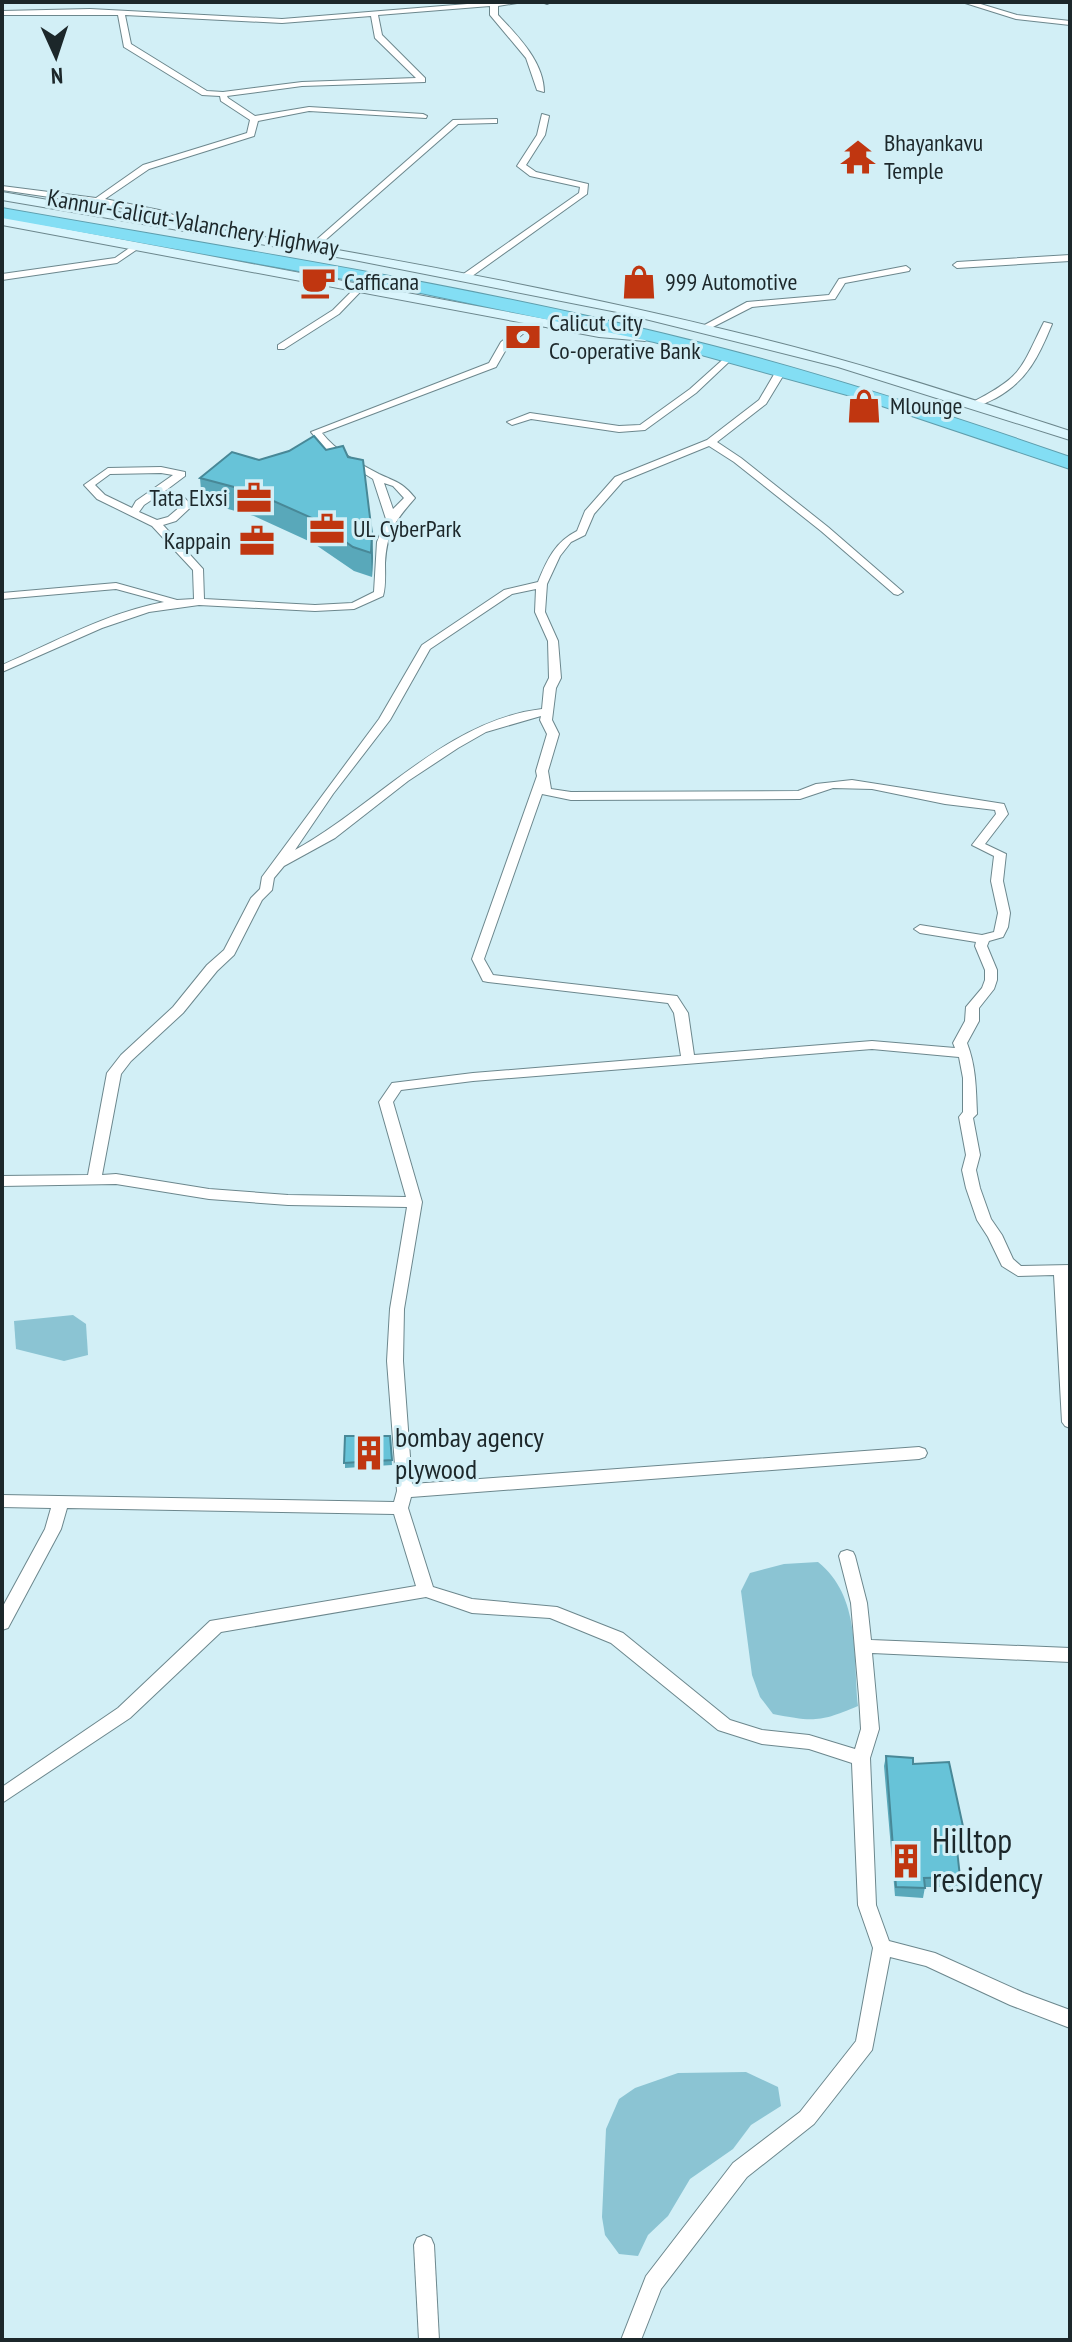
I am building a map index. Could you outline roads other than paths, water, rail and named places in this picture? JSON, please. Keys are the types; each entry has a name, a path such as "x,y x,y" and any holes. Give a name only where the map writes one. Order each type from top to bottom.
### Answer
{"highway":[{"path":"2,203 153,240"},
{"name":"Kannur-Calicut-Valanchery Highway","path":"2,213 511,306 657,338 883,400 1070,463"},
{"name":"Kannur-Calicut-Valanchery Highway","path":"153,240 513,295 669,329 885,387 1021,430 1070,449"}],"street":[{"path":"116,12 142,2"},
{"path":"2,13 116,12 282,21 519,2"},
{"path":"966,2 1016,17 1070,23"},
{"path":"494,5 494,15 518,40 538,73 541,90"},
{"path":"116,12 127,45 205,93 223,94 302,84 422,80 378,36 374,14"},
{"path":"223,94 224,99 254,119 309,109 423,116"},
{"path":"465,277 583,194 585,186 533,174 521,166 541,135 545,116"},
{"path":"97,201 146,167 251,134 254,119"},
{"path":"311,248 456,122 494,121"},
{"path":"2,188 44,197 97,201 150,210 208,230"},
{"path":"2,196 311,248 704,328 976,404 1070,436"},
{"path":"2,221 153,240 361,287 599,333 657,338"},
{"path":"2,277 117,260 153,240"},
{"path":"957,265 1070,258"},
{"path":"704,328 750,304 832,297 842,281 906,269"},
{"path":"281,347 336,312 361,287"},
{"path":"2,669 129,612 176,602 315,608 354,606 379,594 378,550 391,518 410,498 397,484 377,477 329,448 316,432 493,365 504,344 535,320"},
{"path":"976,404 1014,386 1029,368 1047,324"},
{"path":"512,422 530,416 619,429 642,428 693,391 729,357"},
{"path":"688,1059 681,1013 672,999 488,978 478,959 541,779 553,734 546,720 550,688 555,678 553,641 540,612 542,584 555,555 567,540 581,533 589,513 619,479 710,442 763,402 781,371"},
{"path":"710,442 744,461 771,487 861,557 898,592"},
{"path":"134,512 140,503 181,474 161,470 108,471 89,485 101,497 156,524 198,569 199,602"},
{"path":"377,477 391,518"},
{"path":"156,524 172,519 187,506 177,496 157,492"},
{"path":"94,1180 114,1073 178,1010 229,952 257,898 266,890 268,877 384,720 426,647 508,592 542,584"},
{"path":"2,596 116,586 176,602"},
{"path":"280,863 331,835 404,779 482,730 530,714 548,712"},
{"path":"541,779 546,792 571,796 800,795 824,787 875,785 947,801 1000,807 1002,814 978,845 1000,854 996,877 1004,898 1004,924 999,934 983,939 920,929"},
{"path":"983,939 981,946 991,980 988,989 973,1007 972,1021 960,1043 973,1077 969,1090 970,1114 966,1117 973,1155 969,1170 984,1220 995,1235 1007,1262 1018,1271 1065,1270 1070,1422"},
{"path":"426,1591 400,1508 405,1491 395,1361 397,1309 415,1202 386,1102 397,1086 872,1045 965,1053"},
{"path":"2,1181 116,1179 209,1194 288,1200 415,1202"},
{"path":"405,1491 919,1453"},
{"path":"2,1501 400,1508"},
{"path":"2,1623 53,1529 61,1502"},
{"path":"631,2340 653,2283 740,2170 807,2118 865,2044 882,1948 867,1905 861,1758 870,1729 859,1603 847,1556"},
{"path":"2,1796 124,1713 216,1626 426,1591 472,1606 551,1612 617,1638 724,1725 762,1737 809,1742 861,1758"},
{"path":"862,1646 1070,1655"},
{"path":"882,1948 911,1951 953,1966 1000,1991 1070,2019"},
{"path":"424,2245 429,2340"}],"place":[{"name":"Bhayankavu Temple","path":"858,157"},
{"name":"Cafficana","path":"318,282"},
{"name":"999 Automotive","path":"639,282"},
{"name":"Calicut City Co-operative Bank","path":"523,337"},
{"name":"Mlounge","path":"864,406"},
{"name":"Tata Elxsi","path":"254,498"},
{"name":"UL CyberPark","path":"327,529"},
{"name":"Kappain","path":"257,541"},
{"name":"bombay agency plywood","path":"369,1453"},
{"name":"Hilltop residency","path":"906,1861"}]}
